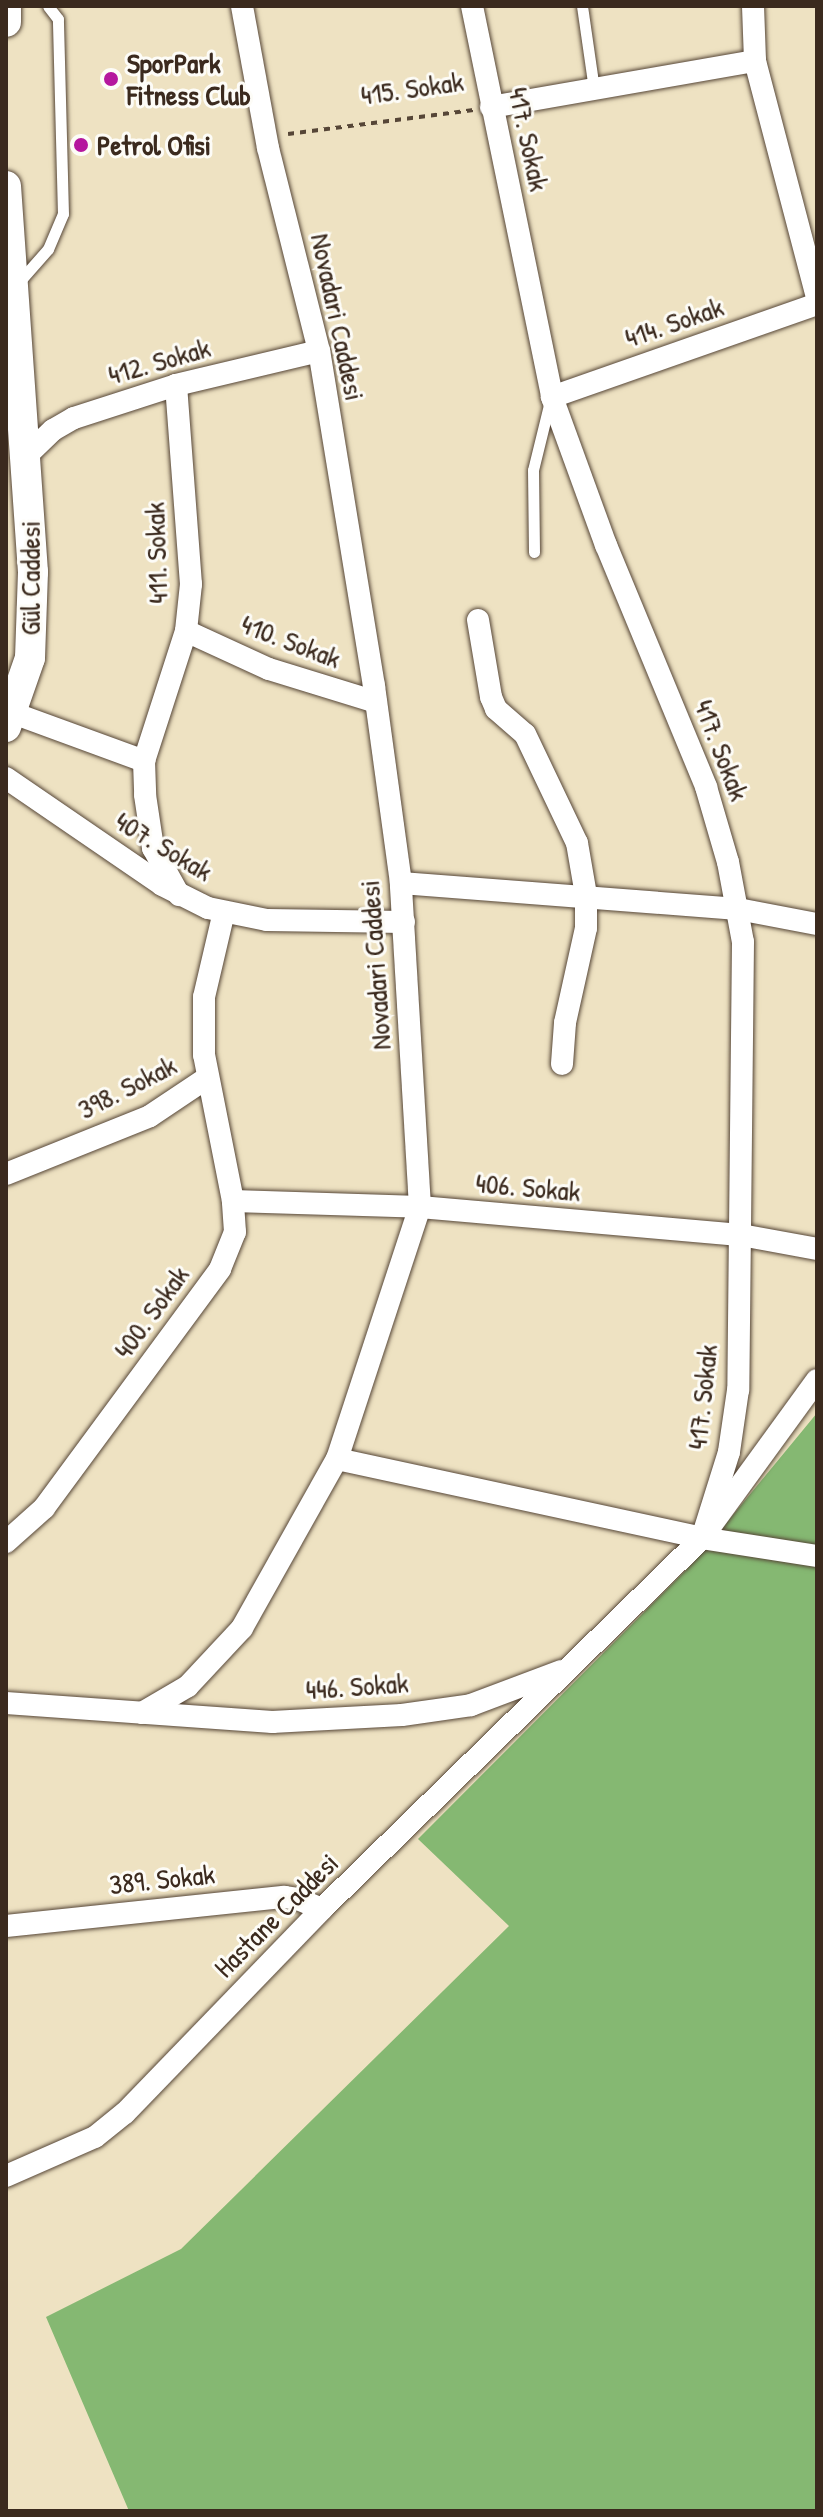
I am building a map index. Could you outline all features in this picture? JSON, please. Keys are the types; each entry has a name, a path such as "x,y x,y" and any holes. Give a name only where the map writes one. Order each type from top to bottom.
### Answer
{"main road":[{"path":"6,6 6,22"},
{"name":"Gül Caddesi","path":"6,186 27,455 18,503 33,572 30,658 10,720"}],"street":[{"name":"Novadari Caddesi","path":"142,1713 188,1686 242,1628 337,1459 420,1207 401,883 376,702 319,351 266,137 242,6"},
{"name":"417. Sokak","path":"472,6 552,397 606,545 706,787 728,862 743,942 738,1390 729,1452 702,1538"},
{"path":"753,6 755,61 817,301"},
{"name":"415. Sokak","path":"491,107 755,61"},
{"name":"414. Sokak","path":"552,397 817,301"},
{"name":"412. Sokak","path":"27,455 53,430 74,418 176,385 319,351"},
{"name":"411. Sokak","path":"176,385 191,584 186,631 144,761 146,807 153,848 179,895"},
{"path":"478,620 491,697 496,709 525,734 543,766 577,843 586,895 586,928 565,1023 562,1064"},
{"name":"410. Sokak","path":"186,631 269,669 376,702"},
{"path":"10,720 144,761"},
{"name":"407. Sokak","path":"6,778 179,895 224,912 267,920 404,922"},
{"path":"401,883 738,909 817,924"},
{"name":"398. Sokak","path":"6,1174 150,1116 207,1078 204,997 224,912"},
{"name":"400. Sokak","path":"6,1542 44,1508 220,1269 235,1232 233,1201 207,1078"},
{"name":"406. Sokak","path":"233,1201 420,1207 741,1235 817,1249"},
{"name":"Hastane Caddesi","path":"6,2176 108,2128 322,1909 702,1538 817,1380"},
{"path":"337,1459 702,1538 817,1556"},
{"name":"446. Sokak","path":"142,1713 272,1722 402,1715 471,1705 569,1668"},
{"path":"6,1703 142,1713"},
{"name":"389. Sokak","path":"6,1926 284,1897 322,1909"}],"lane":[{"path":"12,289 48,249 63,214 58,19 48,6"},
{"path":"582,6 594,89"},
{"path":"534,552 533,470 552,397"}],"path":[{"name":"415. Sokak","path":"266,137 491,107"}],"green space":[{"path":"817,1413 817,2511 129,2511 46,2317 181,2249 509,1926 418,1839 695,1561"}],"place":[{"name":"SporPark Fitness Club","path":"111,79"},
{"name":"Petrol Ofisi","path":"81,145"}]}
